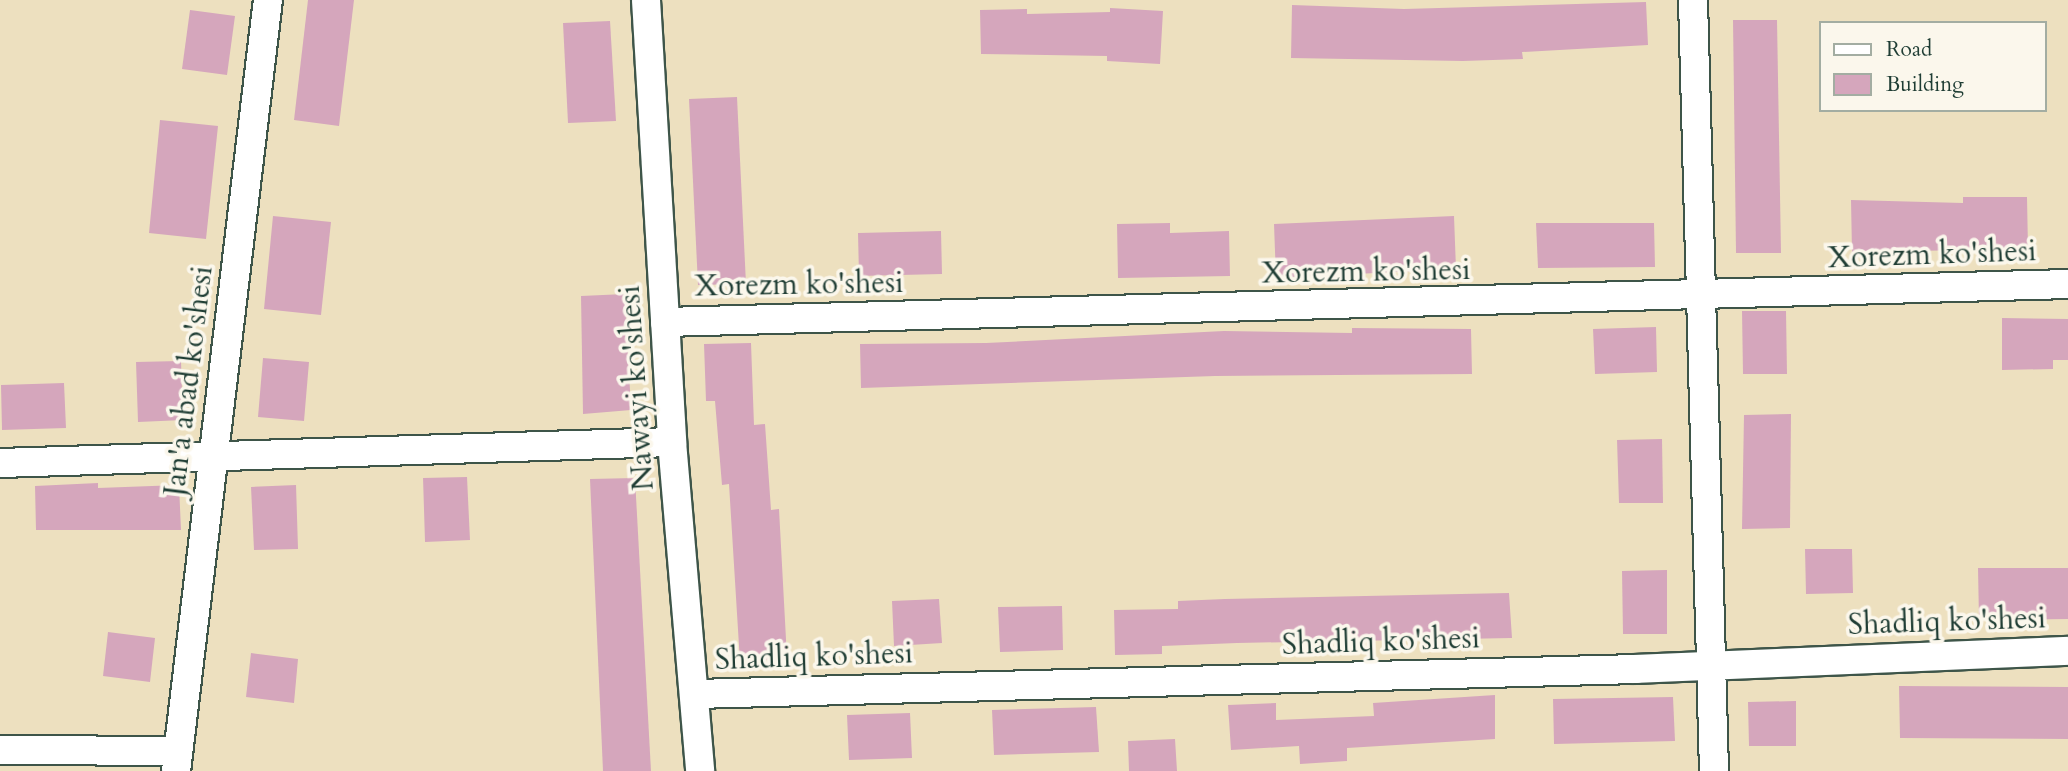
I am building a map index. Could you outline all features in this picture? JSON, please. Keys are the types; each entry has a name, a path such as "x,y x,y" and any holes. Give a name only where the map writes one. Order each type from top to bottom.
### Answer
{"street":[{"name":"Jan'a abad ko'shesi","path":"177,761 268,0"},
{"name":"Nawayi ko'shesi","path":"646,0 672,442 695,694 699,771"},
{"path":"1693,0 1714,771"},
{"name":"Xorezm ko'shesi","path":"665,322 1703,297 2068,284"},
{"path":"0,463 213,453 672,442"},
{"name":"Shadliq ko'shesi","path":"695,694 1710,665 2068,651"},
{"path":"0,750 177,761"}],"building":[{"path":"308,0 354,0 339,126 294,120"},
{"path":"1646,2 1648,45 1522,52 1523,59 1463,61 1291,58 1292,5 1404,9"},
{"path":"1110,8 1163,11 1160,64 1107,61 1107,56 981,54 980,10 1027,9 1027,14 1110,12"},
{"path":"190,10 235,16 227,75 182,69"},
{"path":"1733,20 1777,20 1781,253 1736,253"},
{"path":"610,21 616,121 568,123 563,23"},
{"path":"737,97 746,284 698,285 689,99"},
{"path":"160,120 218,126 206,239 149,233"},
{"path":"1963,197 2027,197 2028,249 1852,252 1851,200 1963,203"},
{"path":"273,216 331,222 321,315 264,309"},
{"path":"1454,216 1456,269 1276,278 1274,224"},
{"path":"1170,223 1170,233 1229,231 1230,276 1118,278 1117,224"},
{"path":"1536,223 1654,223 1655,267 1538,268"},
{"path":"941,231 942,274 859,276 858,233"},
{"path":"625,294 631,410 583,414 581,296"},
{"path":"1742,311 1786,311 1787,374 1743,374"},
{"path":"2002,318 2068,319 2068,360 2053,360 2053,369 2002,370"},
{"path":"1656,327 1657,372 1595,374 1593,329"},
{"path":"1352,328 1471,329 1472,374 1215,376 861,388 860,344 986,343 1224,331 1352,333"},
{"path":"751,343 754,425 765,424 771,510 779,509 787,658 740,662 729,484 722,485 715,401 706,401 704,344"},
{"path":"263,358 309,362 304,421 258,417"},
{"path":"181,361 183,420 138,422 136,362"},
{"path":"64,383 66,428 2,430 1,385"},
{"path":"1791,414 1790,528 1742,529 1744,415"},
{"path":"1662,439 1663,503 1619,503 1617,440"},
{"path":"467,477 470,540 425,542 423,478"},
{"path":"635,478 651,771 603,771 590,479"},
{"path":"98,483 98,488 179,485 181,530 36,530 35,486"},
{"path":"296,485 298,549 254,550 251,487"},
{"path":"1805,549 1852,549 1853,593 1806,594"},
{"path":"1978,568 2068,568 2068,619 1979,620"},
{"path":"1667,570 1667,634 1623,634 1622,571"},
{"path":"1509,593 1512,638 1162,646 1162,654 1115,655 1114,610 1178,609 1178,601"},
{"path":"939,599 942,643 894,646 892,601"},
{"path":"1062,606 1063,650 1000,652 998,607"},
{"path":"108,632 155,638 150,682 103,676"},
{"path":"251,653 298,659 294,703 246,697"},
{"path":"1899,686 2068,687 2068,739 1900,738"},
{"path":"1495,695 1495,739 1347,748 1347,761 1300,764 1299,746 1231,750 1228,705 1276,703 1276,720 1374,716 1373,703"},
{"path":"1673,697 1675,741 1554,744 1553,699"},
{"path":"1796,701 1796,746 1749,746 1748,702"},
{"path":"1096,707 1099,752 994,755 992,710"},
{"path":"910,713 912,758 849,760 847,715"},
{"path":"1175,739 1177,771 1129,771 1128,741"}]}
